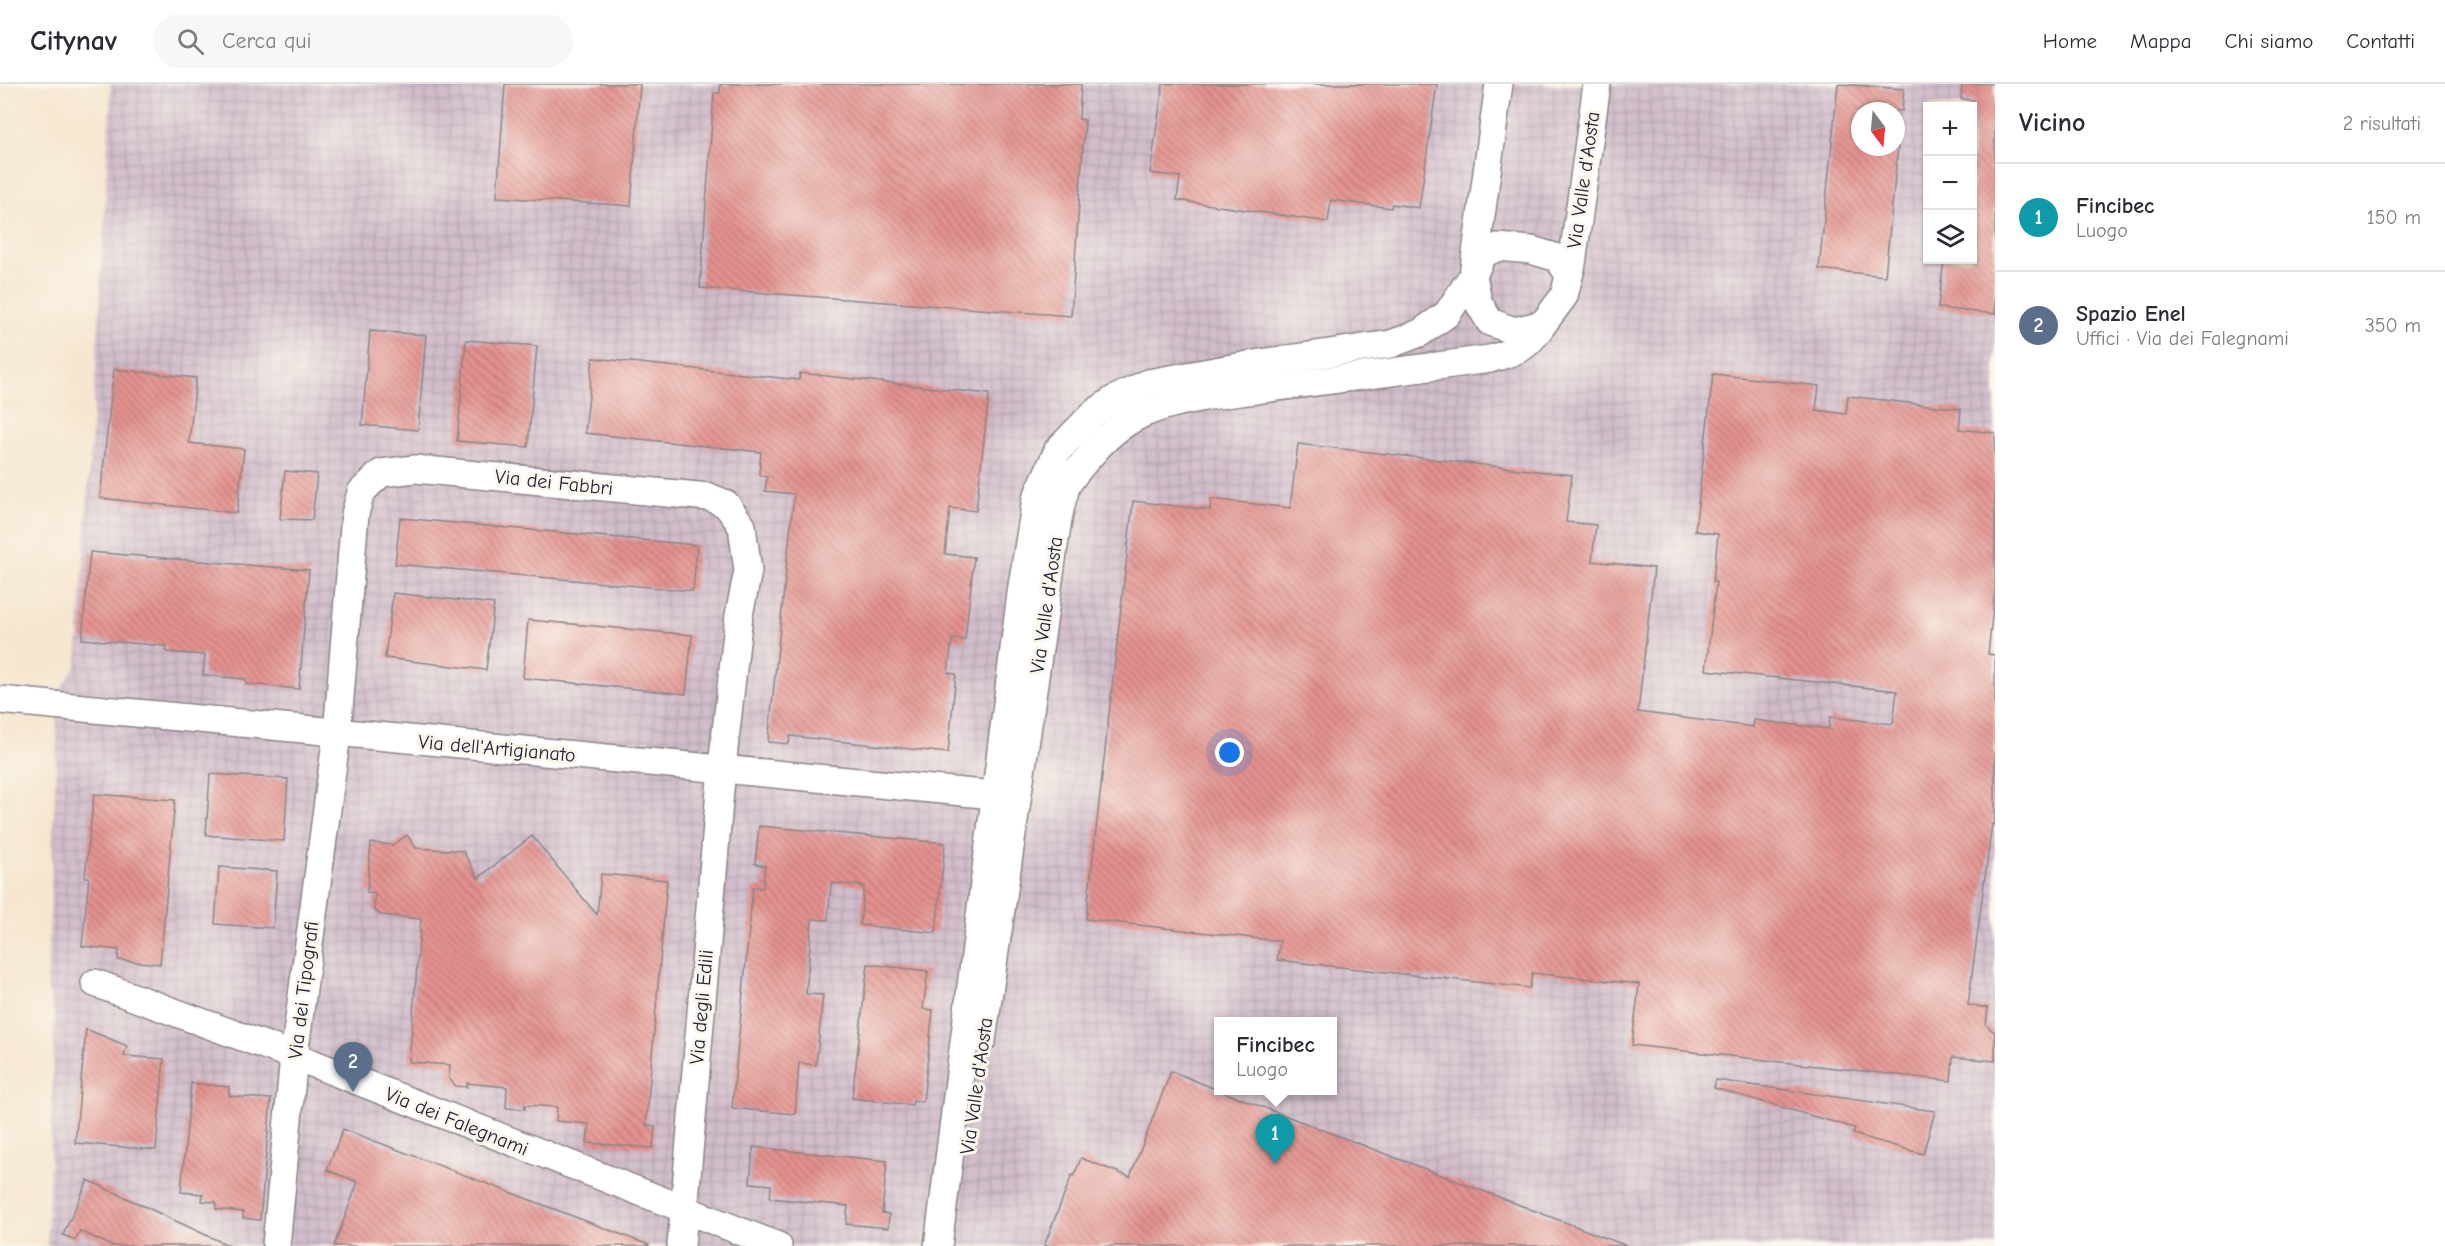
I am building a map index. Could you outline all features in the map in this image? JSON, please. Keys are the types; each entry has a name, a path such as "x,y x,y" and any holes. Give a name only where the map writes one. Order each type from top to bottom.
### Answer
{"street":[{"name":"Via Valle d'Aosta","path":"1499,84 1473,274 1478,302 1490,322 1514,331 1543,324"},
{"name":"Via Valle d'Aosta","path":"953,1246 1058,519 1067,485 1104,439 1121,424 1168,404 1210,396 1490,359 1512,353 1532,341 1564,296 1597,84"},
{"name":"Via Valle d'Aosta","path":"938,1246 994,795 1036,499 1058,450 1092,414 1113,400 1148,383 1260,363 1391,344 1420,333 1447,314 1483,254 1498,247 1531,250 1558,258 1569,275"},
{"name":"Via dei Fabbri","path":"337,734 355,514 361,492 381,473 415,469 709,497 726,504 742,526 748,571 740,615 722,767"},
{"name":"Via dell'Artigianato","path":"0,700 337,734 722,767 994,795"},
{"name":"Via dei Tipografi","path":"276,1246 294,1056 337,734"},
{"name":"Via degli Edili","path":"681,1246 722,767"},
{"name":"Via dei Falegnami","path":"95,983 294,1056 684,1210"},
{"path":"684,1210 778,1246"}],"shaded area":[{"path":"111,84 1995,84 1995,1246 47,1246 55,1017 47,985 57,743 56,696 77,664 101,288"}],"building":[{"path":"505,84 640,84 631,206 497,197"},
{"path":"720,84 1081,84 1079,119 1085,120 1071,316 700,288 714,93 720,93"},
{"path":"1163,84 1437,84 1419,208 1392,204 1391,208 1331,200 1328,222 1177,200 1180,177 1150,173"},
{"path":"1838,84 1904,89 1903,102 1851,102 1851,156 1897,156 1885,276 1819,269"},
{"path":"1962,84 1995,84 1995,314 1938,308 1944,264 1977,264 1977,102 1961,99"},
{"path":"370,331 426,335 418,430 362,425"},
{"path":"466,340 537,346 528,447 457,441"},
{"path":"593,358 799,380 800,373 989,394 976,511 950,508 945,554 974,557 965,640 952,639 948,673 956,674 948,753 790,736 789,744 768,742 794,494 765,491 767,477 759,475 761,452 585,433"},
{"path":"114,369 196,378 189,443 244,449 237,513 100,498"},
{"path":"1713,374 1819,386 1816,410 1846,414 1848,396 1961,409 1959,429 1995,433 1995,589 1988,654 1995,655 1995,825 1992,824 1968,1005 1988,1008 1986,1025 1995,1033 1995,1061 1953,1057 1951,1081 1632,1045 1639,984 1532,973 1530,988 1277,960 1280,941 1086,919 1133,501 1210,510 1211,499 1290,508 1298,444 1572,475 1566,522 1596,525 1592,561 1654,568 1638,712 1753,727 1754,720 1829,729 1830,717 1893,724 1897,691 1706,670 1716,582 1713,582 1718,534 1695,531"},
{"path":"285,471 317,474 312,520 280,519"},
{"path":"400,518 697,545 693,591 395,564"},
{"path":"90,552 309,570 299,689 246,684 246,679 203,675 205,655 166,652 167,646 82,639"},
{"path":"393,593 494,604 486,670 385,658"},
{"path":"528,620 692,635 686,694 523,678"},
{"path":"210,774 288,779 284,841 206,835"},
{"path":"94,794 175,800 160,964 118,960 119,950 82,946 89,877 85,877"},
{"path":"759,826 945,843 936,933 860,925 864,886 831,883 828,920 812,919 806,994 823,995 816,1065 799,1063 795,1114 732,1108 753,887 763,888 765,866 755,864"},
{"path":"407,835 416,848 463,851 478,878 532,836 597,915 601,874 667,880 646,1125 655,1126 653,1148 587,1143 589,1124 556,1121 557,1107 525,1105 525,1109 506,1108 507,1087 467,1083 467,1087 456,1086 449,1079 450,1065 409,1062 421,919 380,915 374,909 375,893 367,892 371,843 393,845"},
{"path":"219,867 277,871 273,928 215,924"},
{"path":"868,964 928,971 923,1009 933,1010 923,1102 913,1101 912,1105 852,1098"},
{"path":"86,1029 127,1046 124,1056 164,1059 156,1150 75,1143"},
{"path":"1171,1071 1214,1088 1214,1095 1231,1095 1627,1246 1044,1246 1081,1158 1130,1177"},
{"path":"1716,1080 1935,1111 1923,1154 1853,1134 1855,1128 1714,1088"},
{"path":"191,1083 229,1087 229,1096 271,1099 260,1220 243,1218 243,1212 216,1209 216,1202 202,1201 203,1194 181,1192"},
{"path":"343,1129 649,1245 334,1246 358,1182 327,1170"},
{"path":"753,1147 887,1161 882,1213 889,1214 888,1228 846,1224 848,1206 770,1198 771,1185 750,1183"},
{"path":"88,1180 230,1246 112,1246 80,1231 75,1240 63,1235"}],"place":[{"name":"Spazio Enel","path":"353,1092"},
{"name":"Fincibec","path":"1275,1164"}]}
